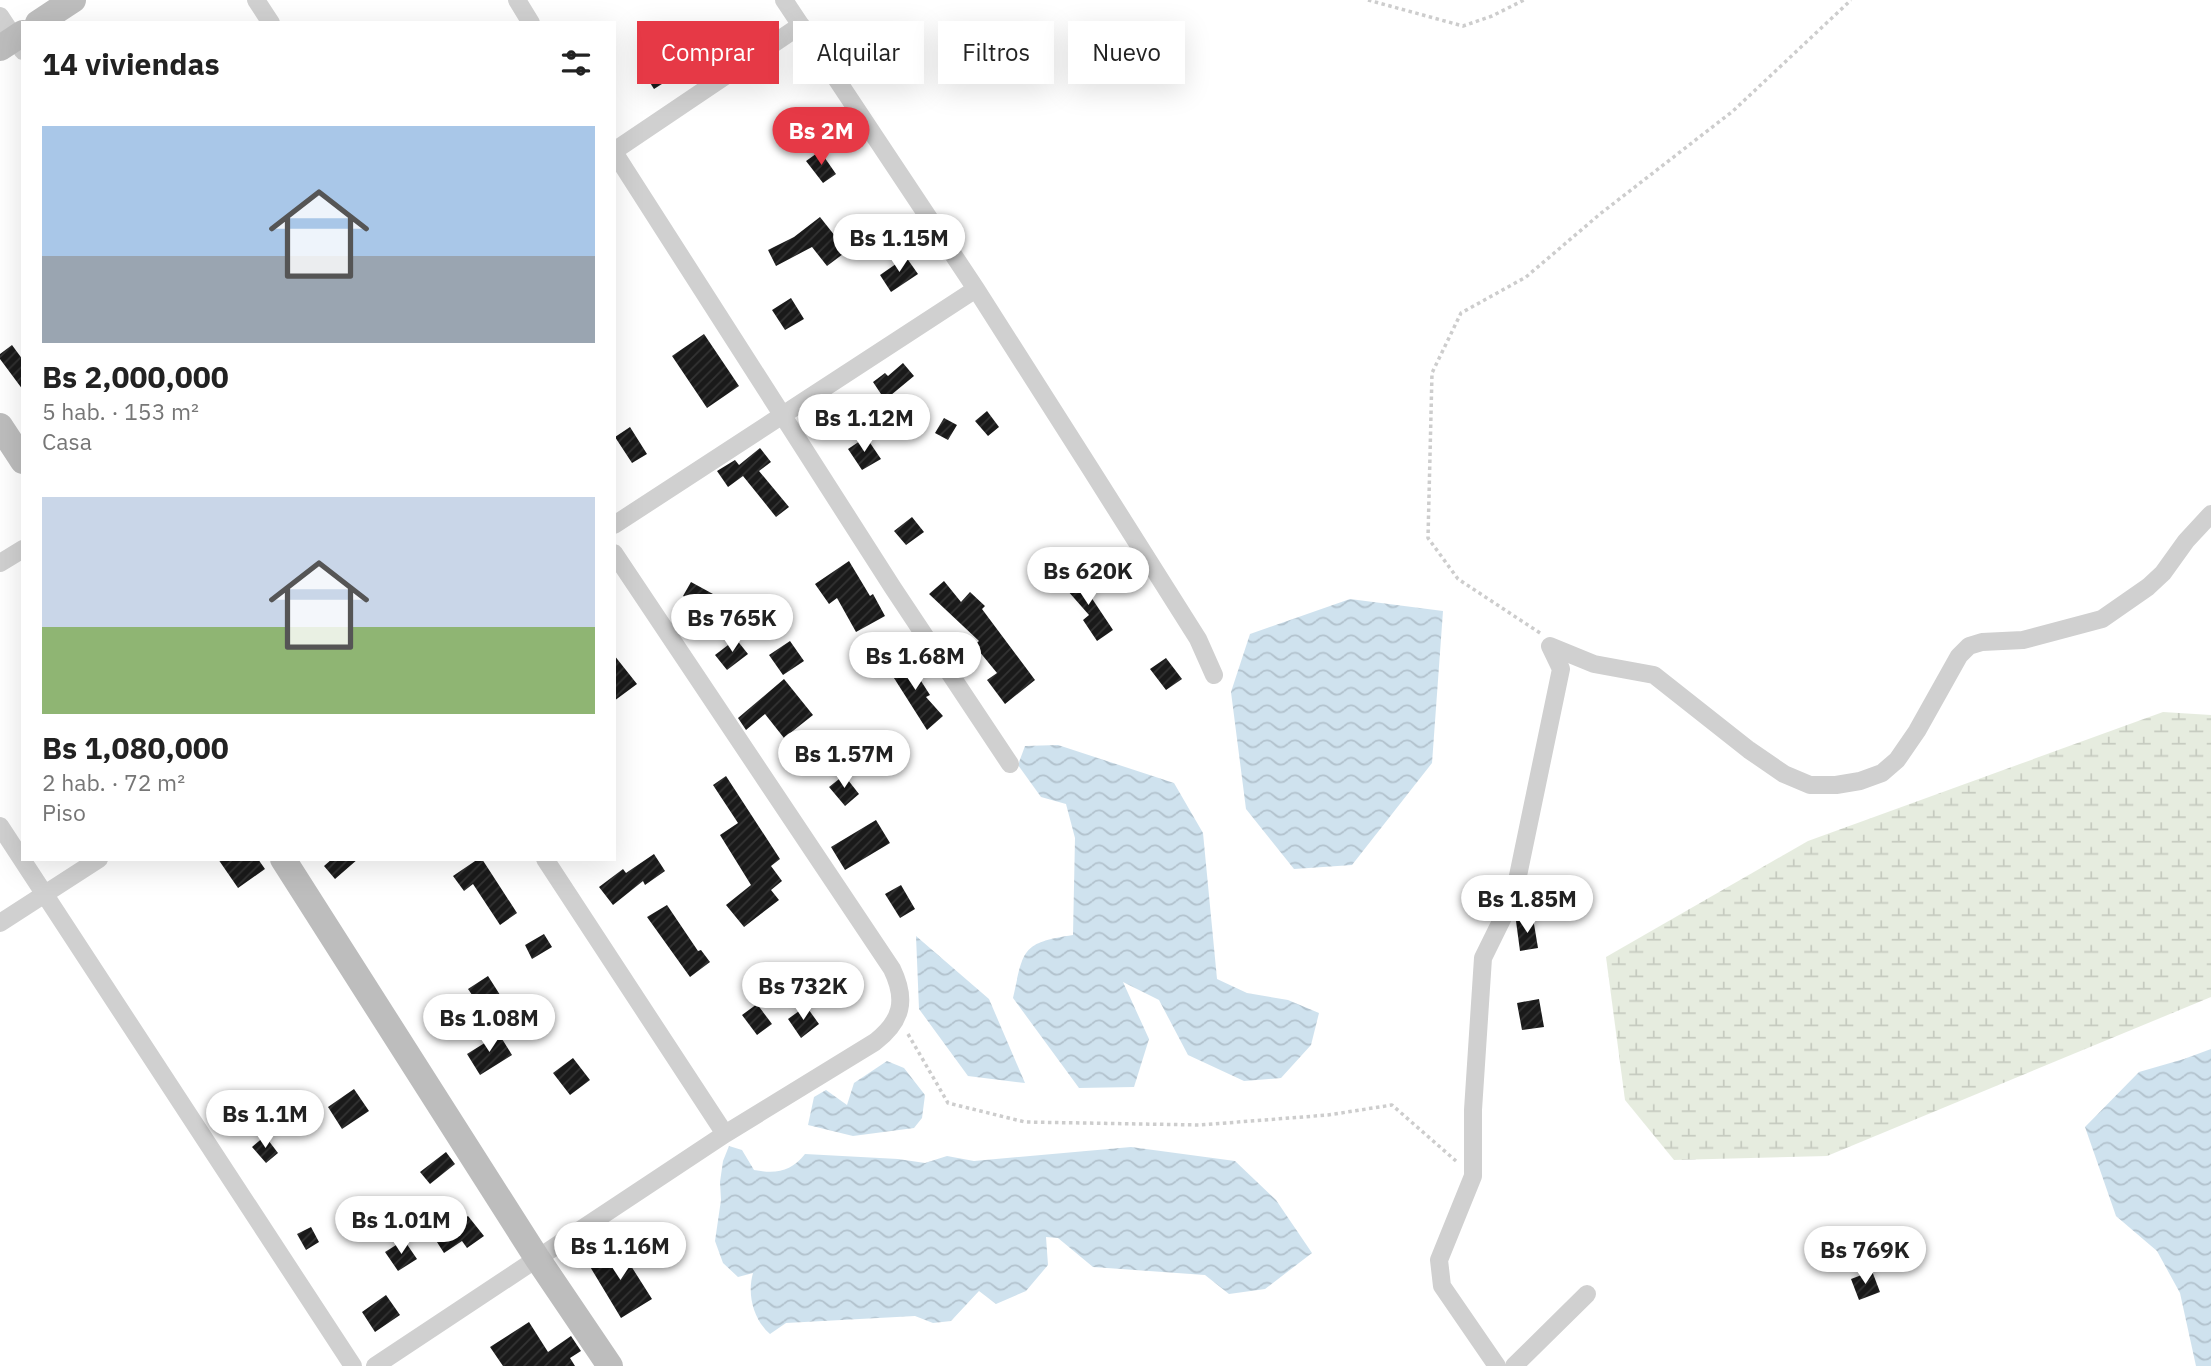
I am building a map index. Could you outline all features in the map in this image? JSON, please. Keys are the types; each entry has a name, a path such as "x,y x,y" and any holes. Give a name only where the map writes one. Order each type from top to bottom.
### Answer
{"street":[{"path":"41,21 73,0"},
{"path":"256,0 270,21"},
{"path":"517,0 530,21"},
{"path":"786,1 798,21"},
{"path":"0,16 15,42"},
{"path":"616,150 793,30"},
{"path":"840,84 976,289 1198,639 1214,675"},
{"path":"616,154 893,588 1010,764"},
{"path":"616,524 976,289"},
{"path":"0,426 21,458"},
{"path":"1497,1366 1443,1286 1439,1260 1473,1176 1473,1110 1483,958 1514,895 1561,669 1550,646 1594,664 1654,675 1749,750 1784,774 1810,785 1860,781 1882,773 1897,760 1917,731 1959,656 1969,646 1982,642 2023,640 2102,619 2163,573 2190,536 2211,514"},
{"path":"0,563 21,550"},
{"path":"375,1366 725,1134 875,1042 888,1031 897,1017 901,1000 899,984 892,969 616,556"},
{"path":"0,826 21,858"},
{"path":"23,861 354,1366"},
{"path":"0,923 96,861"},
{"path":"284,861 537,1258 610,1366"},
{"path":"546,861 725,1134"},
{"path":"1514,1366 1587,1294"}],"path":[{"path":"1368,0 1463,26 1492,16 1524,0"},
{"path":"1574,655 1458,579 1428,538 1432,373 1461,313 1526,277 1600,214 1733,111 1851,0"},
{"path":"897,1017 948,1102 1025,1122 1200,1125 1328,1115 1392,1105 1473,1176"}],"green space":[{"path":"2163,712 2211,715 2211,997 1827,1156 1674,1160 1625,1100 1606,957 1808,841"}],"water":[{"path":"1350,599 1443,611 1432,763 1352,865 1294,869 1246,809 1231,692 1250,634"},
{"path":"1058,745 1174,783 1203,833 1217,979 1247,993 1288,1000 1319,1013 1311,1045 1281,1078 1244,1081 1188,1055 1159,1000 1123,982 1149,1039 1134,1087 1079,1088 1013,998 1023,959 1028,951 1043,941 1073,935 1075,838 1066,804 1041,797 1018,765 1025,746"},
{"path":"916,936 989,999 1025,1083 968,1076 919,1009"},
{"path":"2211,1049 2211,1366 2196,1366 2180,1293 2157,1251 2116,1216 2085,1127 2139,1072"},
{"path":"887,1061 904,1068 925,1095 922,1118 914,1128 853,1136 808,1125 814,1097 826,1090 847,1105 854,1083"},
{"path":"729,1146 742,1150 754,1170 769,1172 789,1168 805,1154 925,1163 947,1156 974,1161 1131,1147 1235,1161 1276,1200 1312,1253 1265,1289 1229,1294 1205,1275 1093,1267 1058,1238 1046,1237 1048,1265 1026,1291 996,1304 979,1291 951,1321 933,1323 915,1316 786,1323 770,1334 759,1321 753,1306 753,1273 738,1277 723,1263 715,1241 723,1161"}],"building":[{"path":"820,151 836,174 823,183 806,161"},
{"path":"820,217 847,251 827,266 812,247 776,266 768,250 794,237"},
{"path":"906,257 918,274 891,292 880,275"},
{"path":"791,298 804,319 785,330 772,310"},
{"path":"704,334 739,386 707,408 672,356"},
{"path":"12,345 21,357 21,387 0,359 0,354"},
{"path":"903,363 914,376 885,400 873,382 885,373 888,376"},
{"path":"987,411 999,427 988,436 975,421"},
{"path":"944,418 957,425 948,440 935,433"},
{"path":"630,427 647,454 632,463 616,436"},
{"path":"866,437 881,459 862,470 848,449"},
{"path":"760,448 771,462 759,471 789,507 776,517 743,476 728,487 717,471 735,460 739,465"},
{"path":"912,517 924,532 906,545 894,531"},
{"path":"849,561 885,616 856,632 837,598 829,604 815,584"},
{"path":"1071,572 1113,630 1097,641 1083,620 1089,615 1060,582"},
{"path":"944,581 961,602 970,592 985,606 982,609 1035,680 1005,704 987,680 997,673 974,645 979,641 929,594"},
{"path":"691,582 713,594 705,608 683,596"},
{"path":"736,639 748,654 727,670 715,655"},
{"path":"790,641 804,661 783,675 769,655"},
{"path":"905,656 930,695 926,697 943,716 927,730 887,667"},
{"path":"616,658 637,684 616,700"},
{"path":"1166,658 1182,679 1166,690 1150,669"},
{"path":"784,679 813,715 784,738 765,714 746,730 738,718"},
{"path":"844,775 859,794 845,806 829,787"},
{"path":"726,776 780,859 771,866 782,881 771,890 779,900 744,927 726,905 751,885 720,835 738,823 713,785"},
{"path":"876,820 890,843 845,870 831,847"},
{"path":"654,854 665,871 645,885 643,881 613,905 599,887 623,869 626,873"},
{"path":"219,861 259,861 265,869 238,888"},
{"path":"330,861 356,861 335,879 324,866"},
{"path":"475,861 483,861 517,913 500,925 473,884 464,891 453,876"},
{"path":"901,885 915,909 900,918 885,894"},
{"path":"667,905 698,951 701,950 710,962 690,977 647,917"},
{"path":"1533,918 1538,948 1520,951 1516,921"},
{"path":"544,934 552,947 532,959 525,945"},
{"path":"488,976 502,998 483,1011 468,989"},
{"path":"1539,999 1544,1027 1522,1030 1517,1003"},
{"path":"757,1004 772,1024 757,1035 742,1015"},
{"path":"806,1006 819,1024 801,1038 788,1019"},
{"path":"499,1034 512,1055 480,1075 467,1054"},
{"path":"573,1058 590,1080 570,1095 553,1073"},
{"path":"354,1089 369,1111 342,1129 328,1107"},
{"path":"265,1136 278,1153 266,1163 252,1147"},
{"path":"446,1152 455,1164 430,1184 420,1172"},
{"path":"468,1216 484,1236 467,1248 462,1241 444,1253 435,1239"},
{"path":"311,1227 319,1242 306,1250 297,1234"},
{"path":"404,1240 417,1259 398,1271 385,1252"},
{"path":"619,1247 652,1299 621,1318 589,1265"},
{"path":"1872,1271 1880,1292 1859,1300 1851,1279"},
{"path":"386,1295 400,1315 375,1332 362,1312"},
{"path":"529,1322 548,1352 571,1336 581,1351 570,1358 575,1366 503,1366 490,1347"}]}
